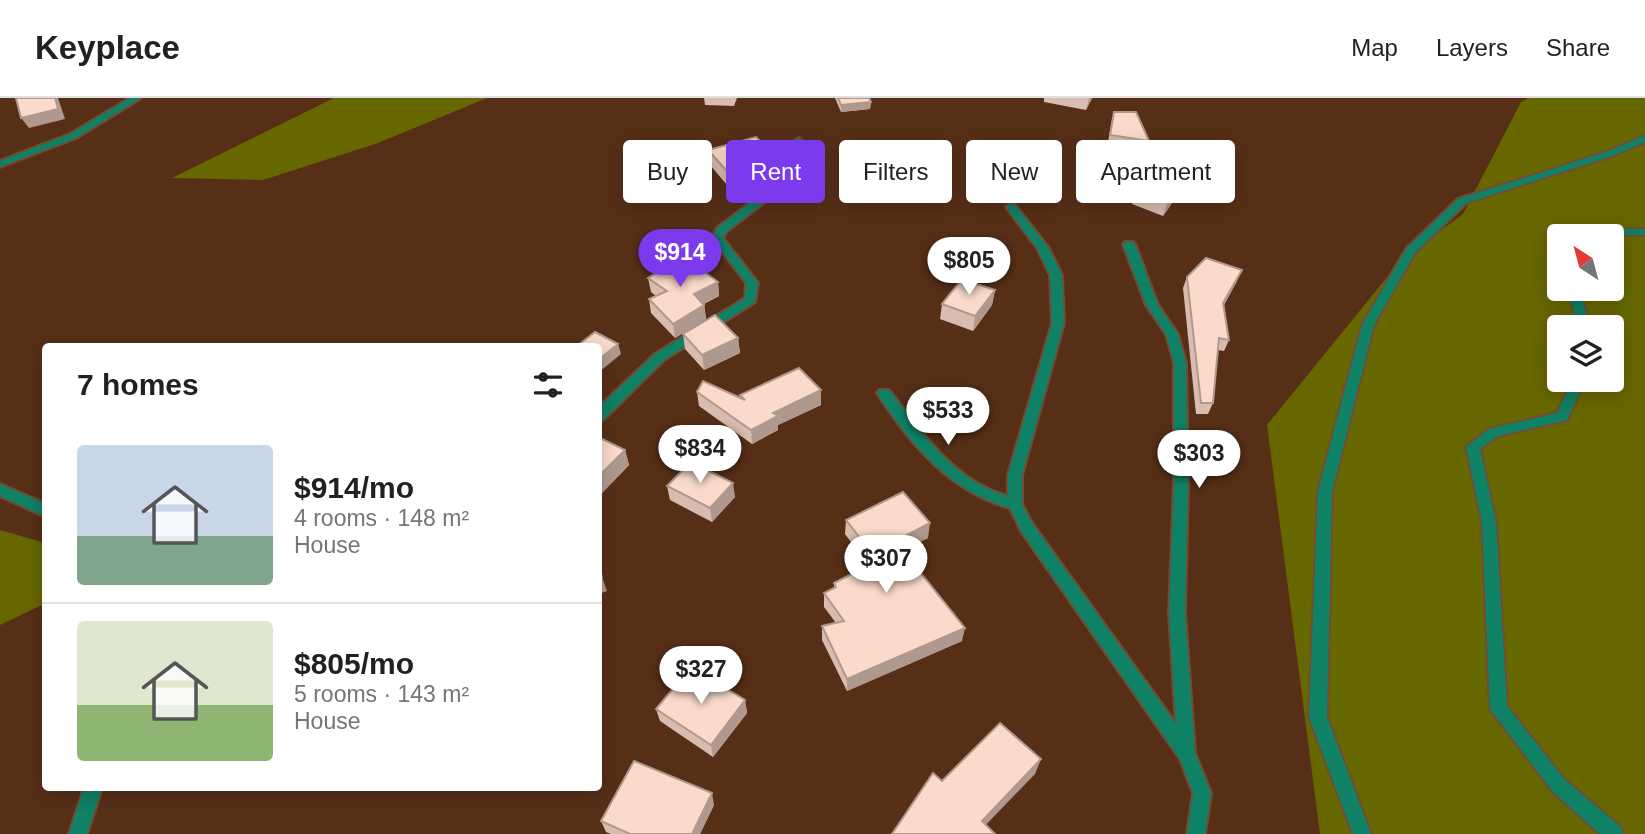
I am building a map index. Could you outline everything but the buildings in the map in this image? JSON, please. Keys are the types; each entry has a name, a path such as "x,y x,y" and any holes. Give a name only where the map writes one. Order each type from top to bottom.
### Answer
{"street":[{"path":"0,164 73,136 136,98"},
{"path":"1362,834 1318,717 1325,491 1368,325 1410,251 1462,201 1612,153 1645,138"},
{"path":"602,413 638,374 671,348 734,313 751,299 752,283 717,238 721,230 756,203"},
{"path":"1011,207 1042,247 1056,275 1058,323 1015,475 1015,504 1026,527 1187,754 1202,793 1196,834"},
{"path":"1624,232 1645,232"},
{"path":"1129,244 1152,305 1172,334 1180,363 1181,484 1177,613 1187,754"},
{"path":"1573,392 1562,417 1494,432 1473,447 1489,522 1499,709 1559,786 1614,834"},
{"path":"884,393 937,461 991,500 1015,504"},
{"path":"0,490 42,509"},
{"path":"78,834 92,791"}],"shaded area":[{"path":"334,98 487,98 378,143 263,180 172,178"},
{"path":"1528,98 1645,98 1645,834 1320,834 1267,425 1401,260 1463,214 1521,102"},
{"path":"0,530 42,542 42,605 0,625"}]}
